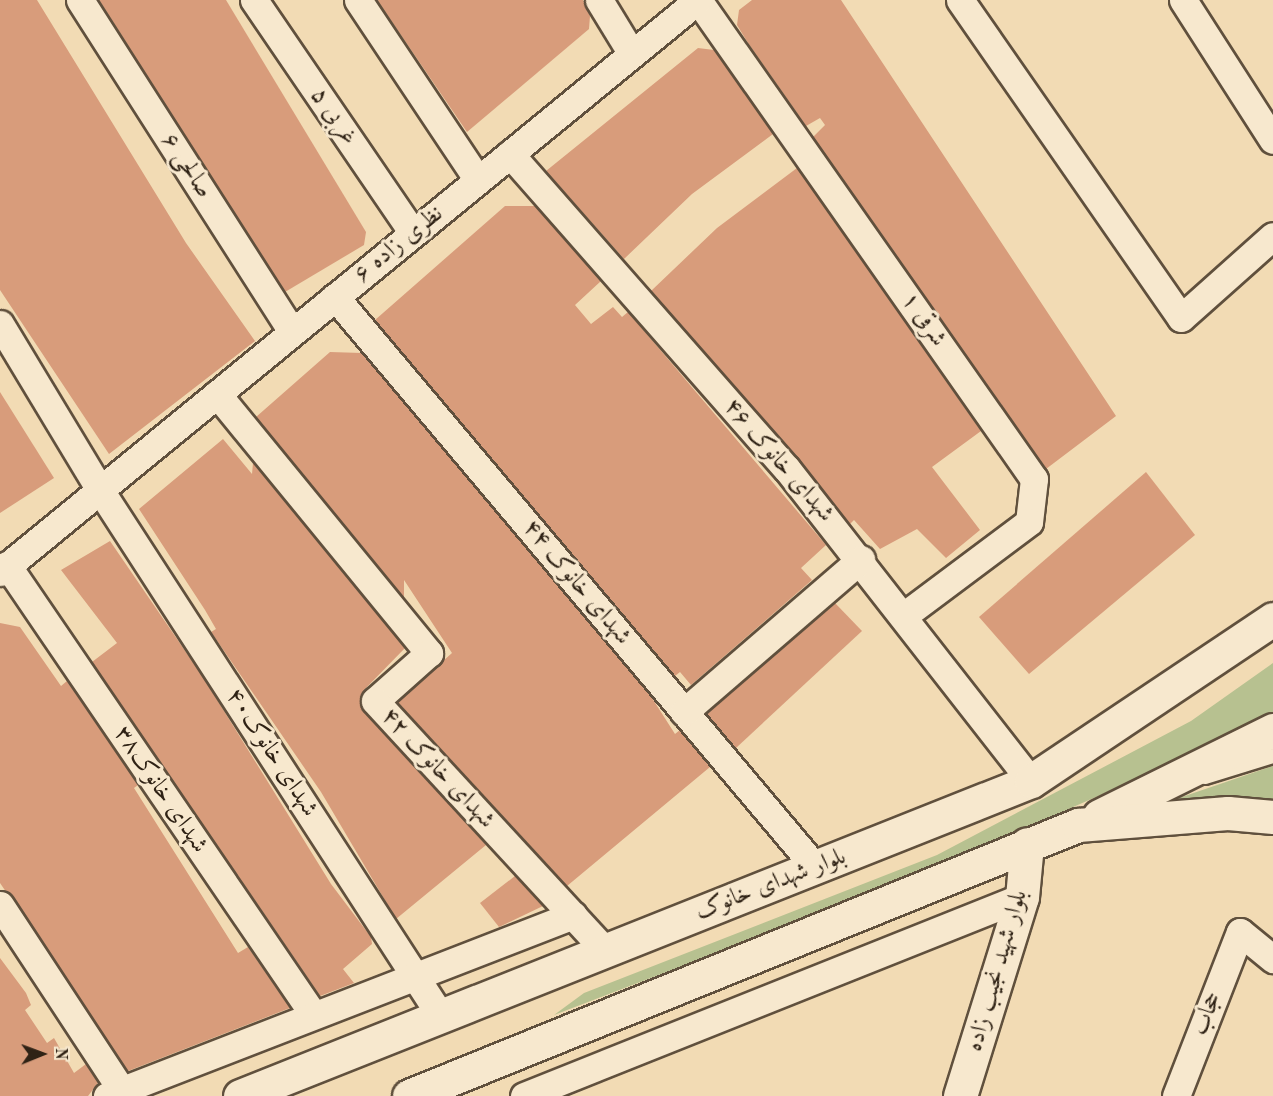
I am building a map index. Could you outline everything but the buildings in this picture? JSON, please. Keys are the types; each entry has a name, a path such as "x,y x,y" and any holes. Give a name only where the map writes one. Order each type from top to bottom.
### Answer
{"main road":[{"name":"بلوار شهدای خانوک","path":"240,1096 442,1018 605,950 1031,781 1273,619"},
{"path":"409,1096 1078,825 1170,783 1273,730"},
{"path":"1078,825 1228,813 1273,818"},
{"name":"بلوار شهید نجیب زاده","path":"960,1096 1022,897 1027,844"}],"street":[{"name":"۶ صالحی","path":"80,0 292,332"},
{"name":"۵ غربی","path":"254,0 413,233"},
{"path":"358,0 478,180"},
{"path":"599,0 632,54"},
{"name":"نظری زاده ۶","path":"4,568 698,0"},
{"name":"شرقی ۱","path":"698,0 1034,479 1029,522 906,614"},
{"path":"960,0 1180,318 1273,236"},
{"path":"1183,0 1273,141"},
{"name":"۴۶ شهدای خانوک","path":"510,154 906,614 1031,781"},
{"name":"۴۴ شهدای خانوک","path":"335,297 816,868"},
{"name":"شهدای خانوک۴۰","path":"0,324 100,490 442,1018"},
{"name":"شهدای خانوک ۴۲","path":"217,394 429,652 375,701 605,950"},
{"path":"684,712 861,560"},
{"name":"شهدای خانوک۳۸","path":"4,568 313,1014"},
{"path":"524,1096 1022,897"},
{"path":"0,905 114,1093 573,915"},
{"name":"حجاب","path":"1176,1096 1240,932 1273,959"}],"lane":[{"path":"1170,783 1218,775 1273,756"}],"green space":[{"path":"1273,663 1273,714 1191,755 910,879 554,1015 584,993 937,855 1191,721"},
{"path":"1273,766 1273,802 1135,813"}]}
